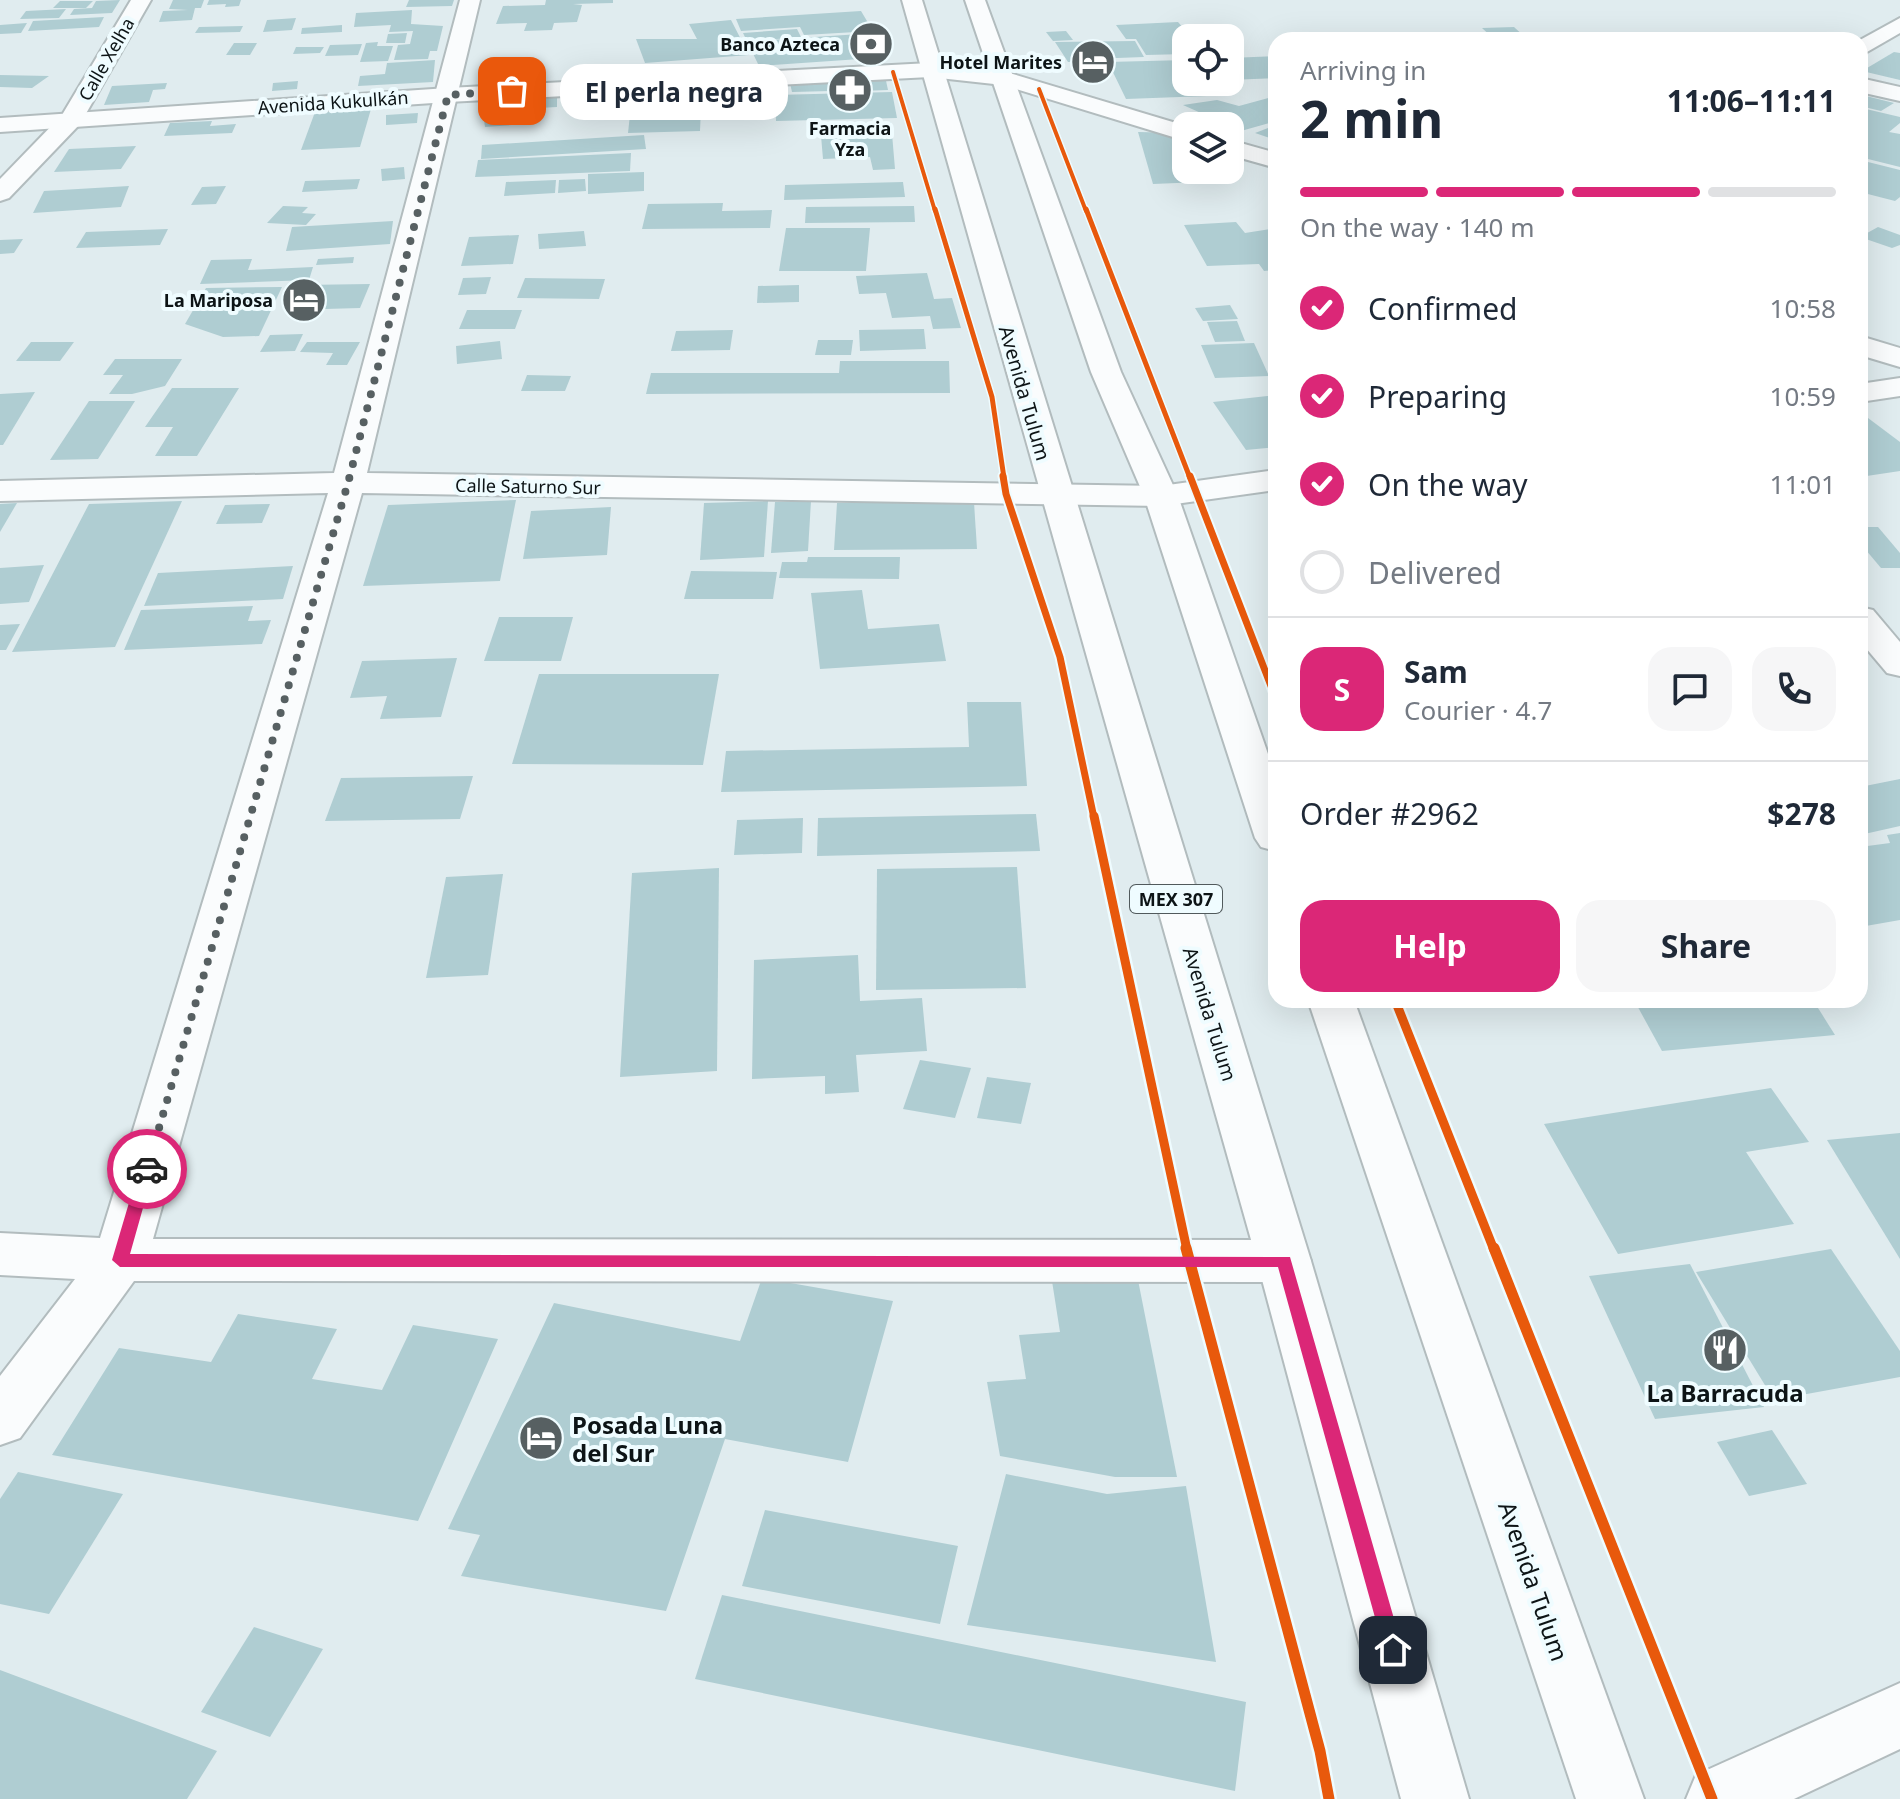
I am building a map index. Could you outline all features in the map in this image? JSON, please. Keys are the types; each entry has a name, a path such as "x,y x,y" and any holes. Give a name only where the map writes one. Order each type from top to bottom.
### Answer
{"street":[{"name":"Calle Xelha","path":"0,193 72,119 141,0"},
{"path":"0,1420 120,1260 348,483 470,0"},
{"name":"Avenida Tulum","path":"912,0 1055,495 1284,1261 1435,1799"},
{"path":"975,0 1006,79 1106,372 1161,496 1268,814"},
{"path":"1868,45 1900,24"},
{"name":"Avenida Kukulkán","path":"0,125 448,95 930,70 1006,79 1172,130"},
{"path":"1868,87 1900,94"},
{"path":"1244,151 1268,159"},
{"path":"1868,348 1900,358"},
{"path":"1868,392 1900,387"},
{"name":"Calle Saturno Sur","path":"0,491 348,483 1161,496 1268,481"},
{"path":"1868,627 1900,665"},
{"name":"Avenida Tulum","path":"1334,1008 1610,1799"},
{"path":"0,1254 120,1260 1284,1261"},
{"path":"1720,1799 1900,1715"}],"building":[{"path":"120,0 112,13 70,15 74,9 92,8 96,1"},
{"path":"173,0 204,0 201,8 195,8 192,20 159,22 163,11 188,10 169,9"},
{"path":"209,0 241,0 239,6 225,7 226,4 207,5"},
{"path":"409,0 454,0 452,6 406,7"},
{"path":"546,0 613,0 613,3 573,4 582,5 577,22 554,23 552,30 524,31 527,23 496,24 503,6 545,5"},
{"path":"60,1 93,1 86,8 53,8"},
{"path":"66,9 59,18 20,19 26,11"},
{"path":"412,10 411,24 443,26 437,51 430,51 428,59 394,60 398,45 410,44 413,31 389,32 391,25 354,27 356,13"},
{"path":"861,11 873,31 804,35 800,27 741,31 736,19"},
{"path":"104,17 99,27 28,31 33,21"},
{"path":"296,18 292,30 263,32 267,20"},
{"path":"731,20 749,55 645,63 636,39 697,39 689,24"},
{"path":"1178,22 1180,24 1172,24 1172,54 1146,55 1136,39 1126,39 1116,25"},
{"path":"27,23 21,33 0,34 0,25"},
{"path":"342,25 342,32 301,34 302,28"},
{"path":"243,26 240,32 195,33 199,27"},
{"path":"1514,27 1519,32 1486,32 1482,28"},
{"path":"797,29 801,37 754,41 875,33 889,57 759,66 743,33"},
{"path":"1066,31 1073,40 1053,41 1046,32"},
{"path":"407,33 405,43 386,43 388,34"},
{"path":"1135,41 1144,57 1090,59 1081,50 1087,61 1068,62 1055,42"},
{"path":"378,42 377,46 393,46 388,61 360,62 366,43"},
{"path":"234,43 257,43 250,55 226,55"},
{"path":"362,44 358,55 325,56 330,45"},
{"path":"296,47 324,47 320,53 293,54"},
{"path":"1894,52 1900,53 1900,80 1868,72 1868,67"},
{"path":"1268,56 1268,78 1244,79 1244,57"},
{"path":"435,60 433,82 358,86 360,76 385,74 387,63"},
{"path":"1172,60 1172,96 1207,96 1126,99 1108,62"},
{"path":"0,75 49,76 32,88 0,87"},
{"path":"885,76 888,90 834,92 831,78"},
{"path":"827,78 831,91 792,92 789,79"},
{"path":"298,81 297,89 272,91 273,83"},
{"path":"167,83 165,89 153,90 149,102 104,105 112,86"},
{"path":"702,85 700,131 628,133 633,87"},
{"path":"557,92 557,107 488,111 489,96"},
{"path":"568,92 592,92 591,108 565,109"},
{"path":"892,92 897,118 776,121 775,95"},
{"path":"622,93 623,106 598,107 597,95"},
{"path":"1868,96 1894,103 1881,111 1868,108"},
{"path":"1268,98 1268,123 1244,130 1244,112 1199,112 1183,105 1217,100 1239,106"},
{"path":"371,109 360,147 301,150 315,112"},
{"path":"1868,109 1900,117 1900,123 1889,132 1900,134 1900,167 1868,159"},
{"path":"510,111 512,125 485,127 483,113"},
{"path":"418,113 417,123 386,125 386,115"},
{"path":"212,121 210,126 236,124 232,133 164,136 170,123"},
{"path":"891,122 895,169 873,170 870,157 823,159 820,124"},
{"path":"1268,128 1268,137 1255,133"},
{"path":"1138,132 1172,133 1172,183 1153,184"},
{"path":"644,135 646,149 481,159 482,145"},
{"path":"136,146 121,169 54,172 69,149"},
{"path":"631,153 630,171 475,177 478,160"},
{"path":"1868,162 1900,170 1900,197 1895,201 1868,194"},
{"path":"404,167 405,179 382,181 381,169"},
{"path":"644,172 644,191 588,194 588,174"},
{"path":"360,179 357,189 302,192 305,181"},
{"path":"585,179 586,191 558,193 559,180"},
{"path":"556,180 555,193 504,196 506,182"},
{"path":"903,182 905,197 784,200 785,185"},
{"path":"129,186 121,207 33,213 44,191"},
{"path":"226,186 216,204 191,205 202,187"},
{"path":"723,203 722,211 772,210 770,228 642,229 648,204"},
{"path":"283,206 308,207 302,213 316,214 306,225 267,223"},
{"path":"914,206 915,222 805,223 806,207"},
{"path":"393,221 390,244 286,251 292,227"},
{"path":"1236,222 1245,233 1268,229 1268,271 1264,271 1259,264 1207,266 1184,225"},
{"path":"1878,227 1900,235 1900,245 1892,248 1868,240 1868,233"},
{"path":"786,228 870,228 866,271 779,271"},
{"path":"168,229 160,245 76,248 86,232"},
{"path":"584,231 586,246 539,249 538,234"},
{"path":"519,235 513,264 461,266 469,237"},
{"path":"23,239 14,253 0,254 0,240"},
{"path":"354,257 353,263 316,265 318,259"},
{"path":"252,259 248,270 313,267 309,280 200,284 211,260"},
{"path":"927,273 934,299 952,298 961,328 933,329 930,316 892,318 886,293 859,294 856,276"},
{"path":"491,277 486,294 458,295 463,278"},
{"path":"525,278 605,279 599,299 517,298"},
{"path":"370,284 360,308 290,310 302,285"},
{"path":"799,285 799,302 757,303 758,286"},
{"path":"282,287 259,336 223,337 185,324 206,288"},
{"path":"1230,305 1238,319 1203,321 1195,308"},
{"path":"467,310 522,310 515,329 459,329"},
{"path":"1237,321 1245,341 1215,342 1207,322"},
{"path":"924,329 926,349 860,351 859,330"},
{"path":"733,330 730,350 671,351 676,331"},
{"path":"303,334 295,351 260,352 270,335"},
{"path":"818,340 853,340 851,355 815,355"},
{"path":"500,341 502,359 457,364 456,346"},
{"path":"31,342 74,342 60,361 16,361"},
{"path":"307,342 360,342 347,365 326,365 333,353 300,352"},
{"path":"1254,343 1268,376 1215,378 1201,345"},
{"path":"115,359 182,359 165,386 132,394 109,394 123,375 103,375"},
{"path":"840,361 949,361 950,393 646,394 651,373 839,373"},
{"path":"527,375 571,376 565,391 521,391"},
{"path":"172,388 239,388 197,456 155,456 173,427 145,427"},
{"path":"35,392 3,445 0,445 0,394"},
{"path":"1268,396 1268,448 1246,450 1213,402"},
{"path":"89,401 135,401 98,459 50,460"},
{"path":"1868,418 1900,442 1900,471 1868,476"},
{"path":"516,500 500,581 363,586 388,505"},
{"path":"182,501 115,647 12,652 89,504"},
{"path":"768,501 764,557 700,560 704,503"},
{"path":"811,501 808,551 771,553 775,502"},
{"path":"974,502 977,549 834,550 837,503"},
{"path":"17,503 0,532 0,504"},
{"path":"270,504 262,523 216,524 225,505"},
{"path":"611,507 607,555 523,559 531,511"},
{"path":"1868,527 1878,527 1900,553 1900,568 1881,568 1868,553"},
{"path":"808,557 900,557 899,579 779,578 782,562 807,562"},
{"path":"44,565 29,602 0,604 0,568"},
{"path":"293,566 283,599 144,606 158,573"},
{"path":"691,571 777,572 773,599 684,599"},
{"path":"862,590 868,629 939,624 946,661 820,669 811,593"},
{"path":"253,606 248,621 271,620 262,644 124,650 141,610"},
{"path":"499,617 573,617 561,661 484,661"},
{"path":"20,624 6,650 0,650 0,625"},
{"path":"457,658 441,717 380,719 387,696 350,698 362,661"},
{"path":"539,674 719,674 703,765 512,764"},
{"path":"967,702 1021,702 1027,786 721,792 726,751 969,747"},
{"path":"473,776 460,819 325,821 341,778"},
{"path":"1900,779 1900,826 1868,833 1868,785"},
{"path":"1036,814 1040,851 817,856 818,818"},
{"path":"803,818 802,853 734,855 737,820"},
{"path":"1900,833 1900,920 1868,926 1868,846 1890,843 1887,835"},
{"path":"1017,867 1026,988 876,990 877,869"},
{"path":"719,868 717,1071 620,1077 632,873"},
{"path":"503,874 488,975 426,978 446,877"},
{"path":"858,955 860,1001 922,998 927,1051 856,1055 859,1092 825,1094 825,1076 752,1079 754,960"},
{"path":"1638,1008 1818,1008 1835,1035 1662,1051"},
{"path":"920,1060 971,1068 955,1118 903,1109"},
{"path":"987,1077 1031,1083 1021,1124 977,1118"},
{"path":"1771,1088 1809,1142 1746,1152 1794,1224 1618,1254 1544,1124"},
{"path":"1900,1133 1900,1259 1827,1140"},
{"path":"1831,1249 1900,1351 1900,1377 1774,1400 1696,1272"},
{"path":"1690,1264 1764,1407 1655,1419 1589,1276"},
{"path":"1137,1275 1177,1477 1115,1477 1000,1456 987,1382 1026,1379 1019,1335 1060,1332 1052,1281"},
{"path":"762,1278 893,1301 848,1462 725,1439 666,1611 461,1576 480,1535 448,1529 554,1303 740,1341"},
{"path":"238,1314 337,1329 312,1379 382,1390 413,1325 498,1339 418,1521 52,1455 119,1348 211,1362"},
{"path":"1772,1430 1807,1484 1749,1496 1717,1442"},
{"path":"18,1472 123,1494 49,1614 0,1604 0,1499"},
{"path":"1006,1474 1107,1494 1186,1486 1216,1662 967,1625"},
{"path":"765,1510 958,1546 940,1624 742,1586"},
{"path":"722,1595 1246,1702 1235,1791 695,1679"},
{"path":"254,1627 323,1649 270,1737 201,1712"},
{"path":"0,1670 217,1751 187,1799 0,1799"}],"cycle path":[{"path":"893,72 992,397 1006,494 1060,657 1189,1261 1320,1751 1329,1799"},
{"path":"1039,89 1268,678"},
{"path":"1398,1008 1712,1799"}],"way so far":[{"path":"147,1169 348,483 448,95 512,91"}],"place":[{"name":"Banco Azteca","path":"871,44"},
{"name":"Hotel Marites","path":"1093,62"},
{"name":"Farmacia Yza","path":"850,90"},
{"name":"El perla negra","path":"512,91"},
{"name":"La Mariposa","path":"304,300"},
{"name":"La Barracuda","path":"1725,1350"},
{"name":"Posada Luna del Sur","path":"541,1438"}],"route":[{"path":"147,1169 120,1260 1284,1261 1393,1650"}]}
